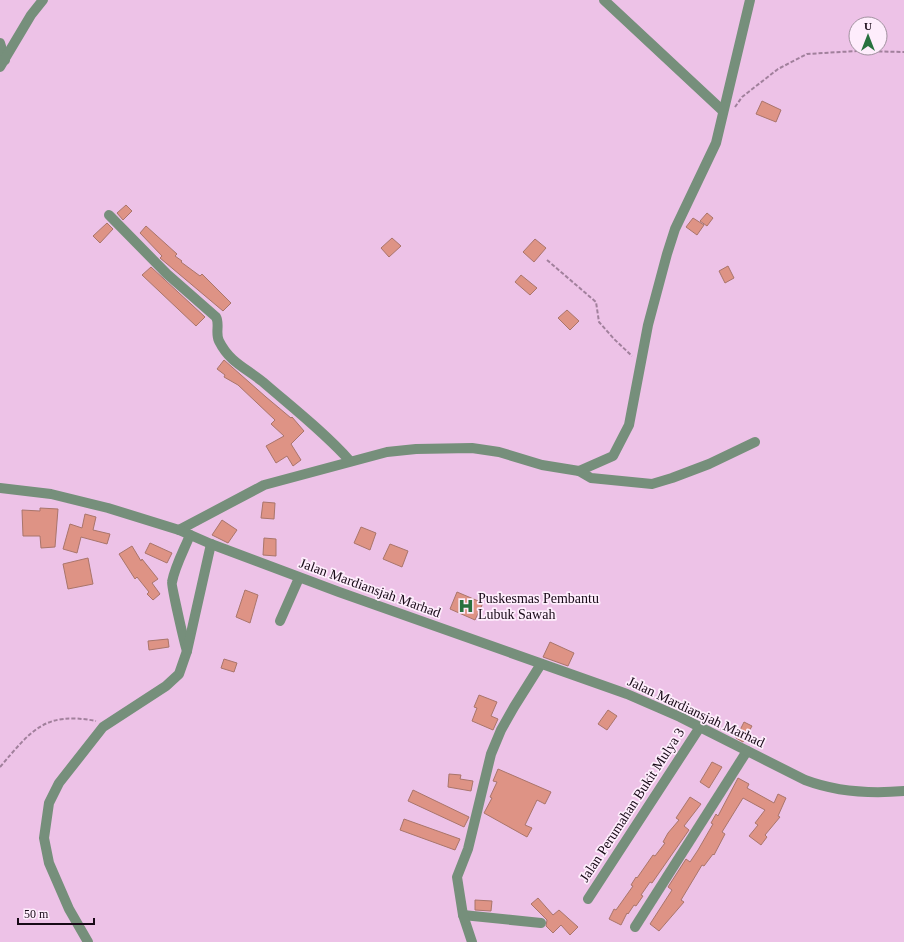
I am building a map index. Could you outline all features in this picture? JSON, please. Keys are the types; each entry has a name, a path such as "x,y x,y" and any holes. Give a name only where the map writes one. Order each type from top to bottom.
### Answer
{"street":[{"path":"2,63 31,15 43,0"},
{"path":"604,0 723,112"},
{"path":"579,471 613,456 630,425 648,325 675,229 716,143 750,0"},
{"path":"0,43 2,63"},
{"path":"109,216 167,274 216,317 218,324 218,338 233,361 262,381 334,442 350,461"},
{"path":"179,530 264,485 292,476 315,472 350,461 388,452 416,449 472,448 498,452 542,464 579,471 591,478 652,484 709,464 755,442"},
{"name":"Jalan Mardiansjah Marhad","path":"0,488 51,494 108,508 179,530 211,544 300,578 627,694 700,727 805,780 821,786 838,790 872,793 904,791"},
{"path":"187,651 183,642 180,615 172,584 190,535"},
{"path":"88,942 69,909 49,862 44,838 49,803 59,783 103,727 166,686 179,674 187,651 211,544"},
{"path":"280,621 300,578"},
{"path":"472,942 463,915 458,877 468,849 491,754 501,730 541,664"},
{"name":"Jalan Perumahan Bukit Mulya 3","path":"588,899 700,727"},
{"path":"635,927 747,751"},
{"path":"463,915 542,923"}],"path":[{"path":"735,108 742,97 778,68 807,54 857,51 904,52"},
{"path":"547,260 596,302 599,322 614,340 641,364"},
{"path":"0,766 29,733 50,721 78,718 96,721 103,727"}],"building":[{"path":"762,101 781,110 776,122 756,114"},
{"path":"126,205 132,211 123,220 117,213"},
{"path":"707,213 713,218 707,226 700,221"},
{"path":"693,218 704,225 697,235 686,227"},
{"path":"107,223 113,229 100,243 93,236"},
{"path":"146,226 177,254 175,256 182,261 181,262 200,276 202,274 231,303 223,311 160,258 162,256 140,233"},
{"path":"392,238 401,246 389,257 381,248"},
{"path":"535,239 546,248 534,262 523,252"},
{"path":"728,266 734,278 725,283 719,271"},
{"path":"151,267 205,317 196,326 142,275"},
{"path":"521,275 537,288 530,295 515,282"},
{"path":"567,310 579,321 570,330 558,318"},
{"path":"224,360 291,418 292,417 304,431 291,444 301,460 293,466 287,456 276,463 266,446 284,436 271,424 275,420 238,385 224,377 225,375 217,369"},
{"path":"263,502 275,503 274,519 261,518"},
{"path":"40,508 58,509 55,547 41,548 40,536 23,536 22,510 40,511"},
{"path":"85,514 96,517 93,530 110,534 107,544 81,537 77,553 63,549 70,524 82,528"},
{"path":"222,520 237,530 228,543 212,535"},
{"path":"361,527 376,533 370,550 354,543"},
{"path":"264,538 276,539 276,556 263,555"},
{"path":"150,543 172,553 167,563 145,553"},
{"path":"390,544 408,551 402,567 383,559"},
{"path":"132,546 141,561 142,559 158,579 152,583 160,594 153,600 147,594 149,592 137,577 135,579 119,554"},
{"path":"88,558 93,584 68,589 63,564"},
{"path":"245,590 258,595 250,623 236,617"},
{"name":"Puskesmas Pembantu Lubuk Sawah","path":"457,592 483,603 475,620 450,609"},
{"path":"168,639 169,647 149,650 148,641"},
{"path":"550,642 574,653 568,666 543,657"},
{"path":"224,659 237,663 234,672 221,668"},
{"path":"479,695 497,702 491,716 498,719 493,730 472,721 477,708 474,707"},
{"path":"608,710 617,716 607,730 598,724"},
{"path":"744,722 752,726 743,742 736,738"},
{"path":"712,762 722,767 709,788 700,782"},
{"path":"498,769 551,792 545,804 537,800 525,825 532,828 527,837 484,813 492,798 490,797 497,782 493,781"},
{"path":"449,774 461,775 460,779 473,781 471,791 448,787"},
{"path":"738,778 749,784 747,788 774,803 778,794 786,798 778,816 780,817 765,835 767,837 761,845 749,836 758,825 755,823 765,810 743,798 722,832 725,834 714,855 713,854 704,866 702,865 681,900 684,902 659,931 650,924 672,890 668,887 686,859 690,862 698,850 713,824 711,823 716,814 718,816"},
{"path":"413,790 469,817 464,827 408,801"},
{"path":"690,797 701,804 684,826 689,830 652,883 650,882 641,895 643,896 636,906 634,905 628,914 627,913 621,925 609,919 614,909 616,910 633,886 631,885 636,877 637,878 653,855 655,856 665,843 663,842 668,833 679,820 676,818"},
{"path":"404,819 460,839 455,850 400,830"},
{"path":"538,898 553,915 559,910 578,927 570,935 561,925 553,933 546,926 547,920 531,904"},
{"path":"475,900 492,901 491,911 475,910"}],"place":[{"name":"Puskesmas Pembantu Lubuk Sawah","path":"466,606"}]}
